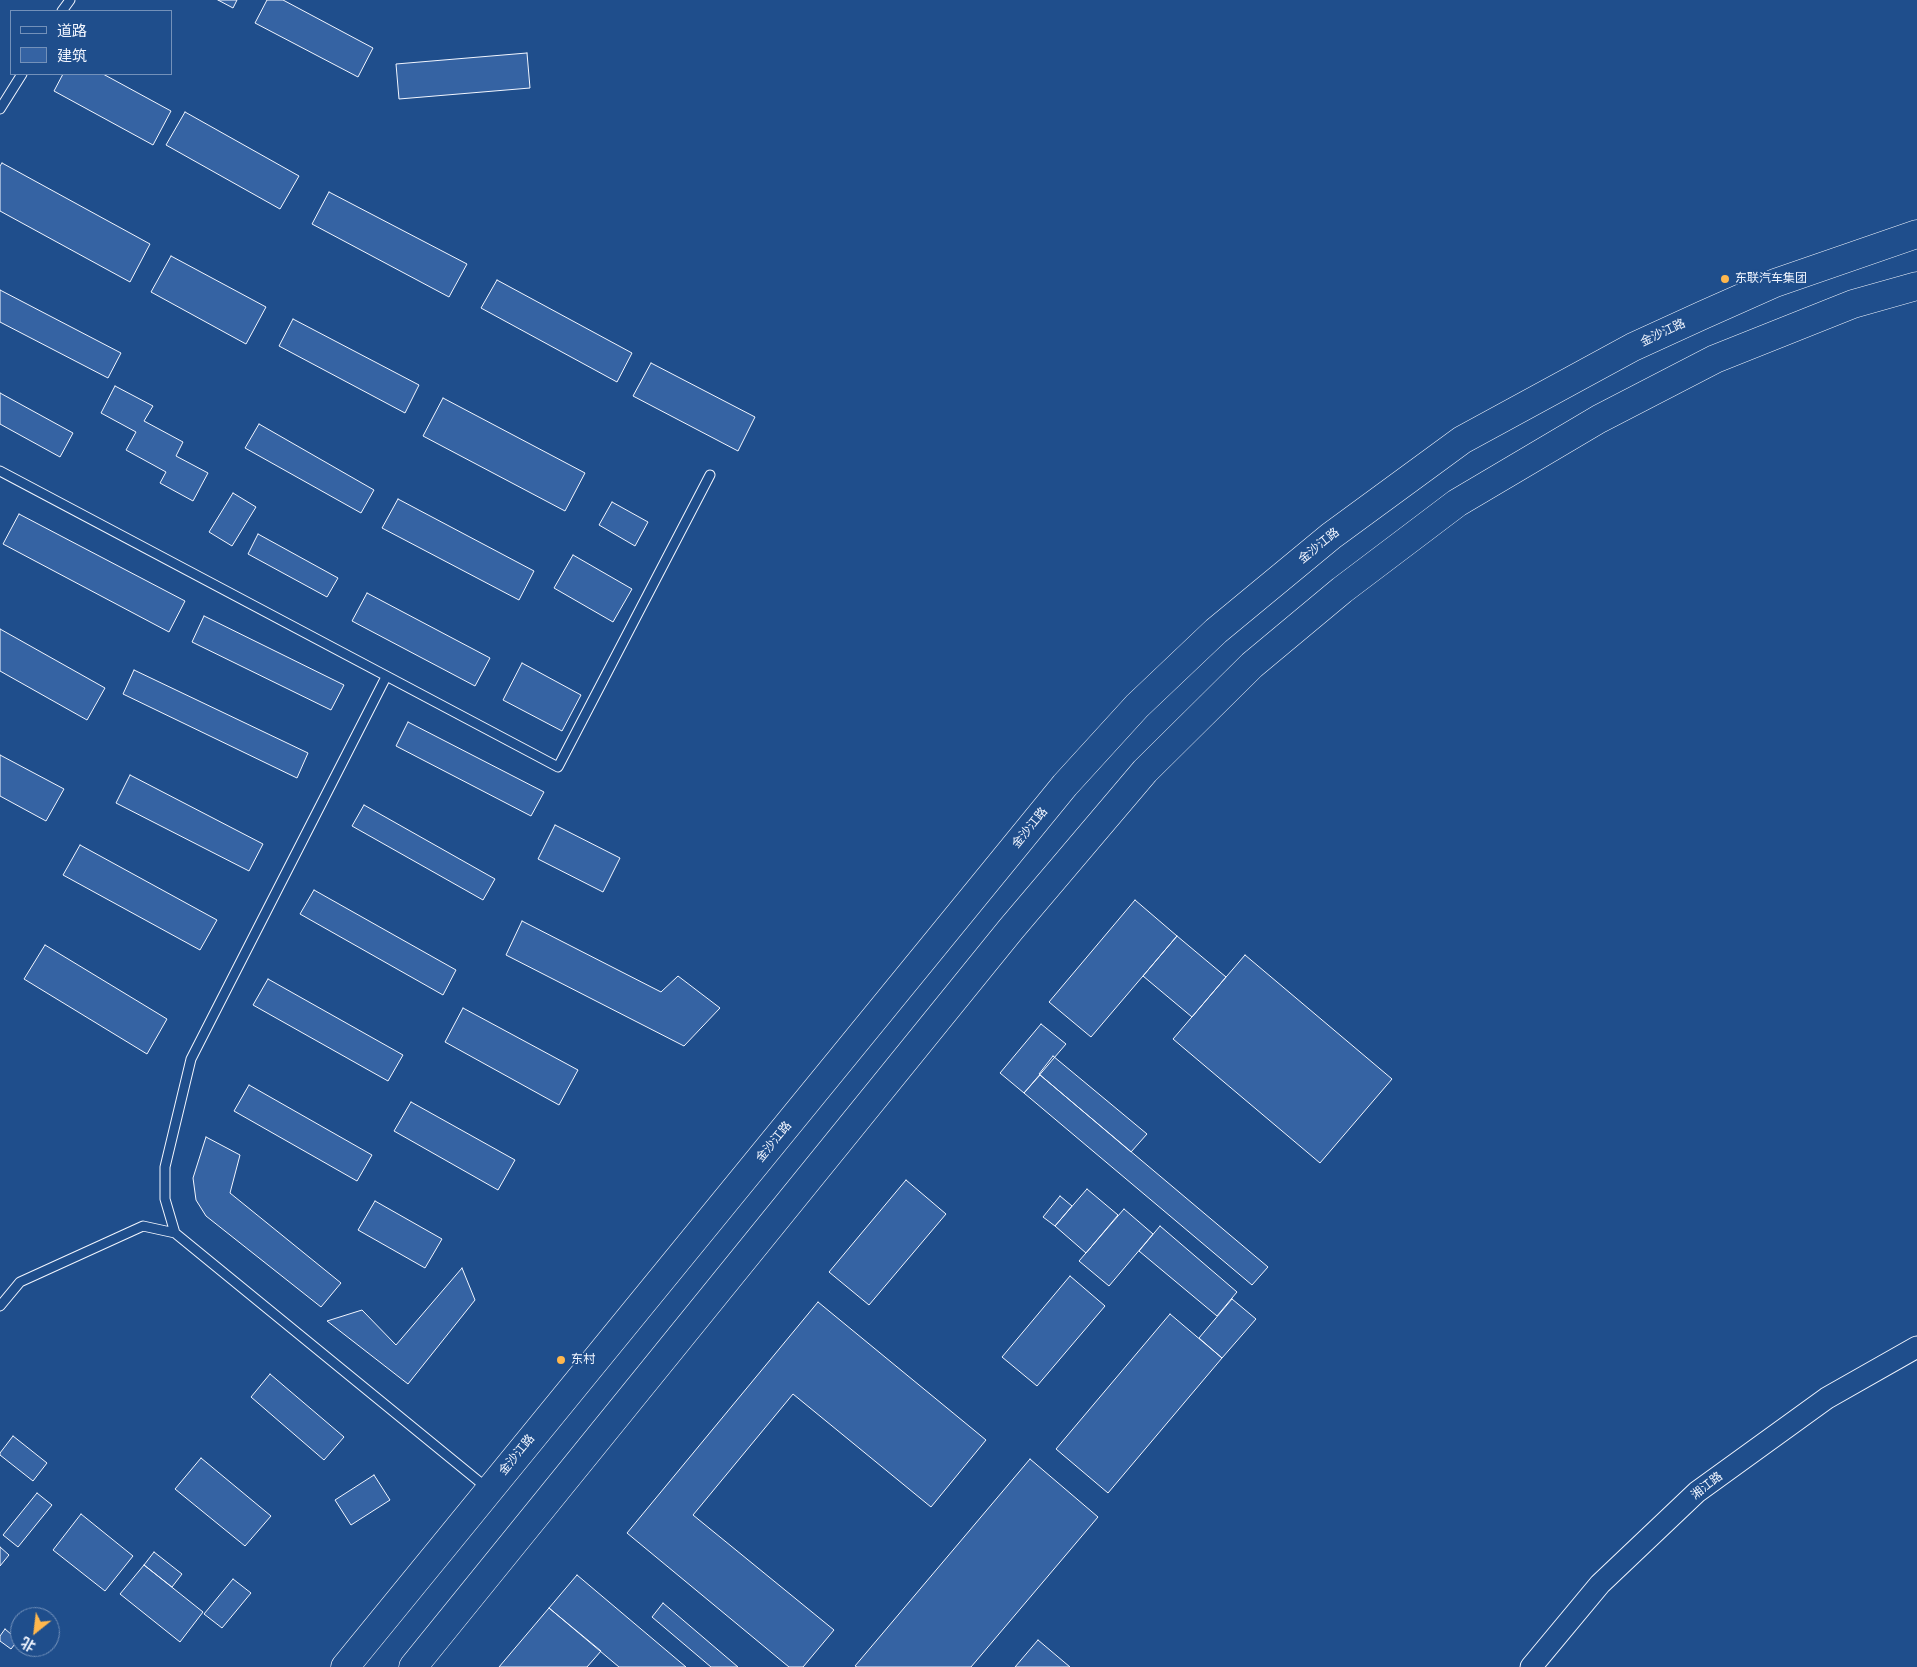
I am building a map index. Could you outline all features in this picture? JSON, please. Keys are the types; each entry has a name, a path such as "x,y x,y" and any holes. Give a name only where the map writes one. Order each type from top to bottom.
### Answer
{"main road":[{"name":"金沙江路","path":"344,1667 1064,785 1137,706 1216,630 1331,536 1462,440 1632,347 1775,283 1917,234"},
{"path":"412,1667 1010,929 1145,771 1252,666 1342,590 1457,503 1599,418 1715,359 1853,304 1917,286"}],"street":[{"name":"湘江路","path":"1531,1667 1600,1584 1697,1492 1827,1398 1917,1347"}],"lane":[{"path":"0,109 21,75"},
{"path":"0,472 558,767 710,475"},
{"path":"175,1233 165,1199 165,1167 191,1059 386,677"},
{"path":"0,1306 20,1282 143,1226 175,1233 489,1490"}],"building":[{"path":"218,0 237,0 233,8"},
{"path":"267,0 283,0 373,48 358,77 255,23"},
{"path":"527,53 530,88 399,99 396,64"},
{"path":"62,75 105,75 171,111 153,145 54,91"},
{"path":"185,112 299,176 280,209 166,145"},
{"path":"2,163 150,244 130,282 0,211 0,166"},
{"path":"329,192 467,264 449,297 312,224"},
{"path":"171,256 266,307 246,344 151,292"},
{"path":"497,280 632,353 617,382 481,308"},
{"path":"0,290 121,353 108,378 0,322"},
{"path":"293,319 419,385 405,413 279,346"},
{"path":"651,363 755,417 738,451 633,396"},
{"path":"115,386 153,406 144,421 183,442 176,456 208,473 193,501 160,483 166,472 126,450 136,432 101,413"},
{"path":"0,393 73,433 60,457 0,424"},
{"path":"443,398 585,473 565,511 423,436"},
{"path":"259,424 374,490 361,513 245,448"},
{"path":"233,493 256,507 232,546 209,532"},
{"path":"398,499 534,571 519,600 382,528"},
{"path":"612,502 648,522 635,546 599,525"},
{"path":"19,514 185,601 169,632 3,544"},
{"path":"258,534 338,578 327,597 248,554"},
{"path":"573,555 632,589 613,622 554,588"},
{"path":"367,593 490,658 475,686 352,621"},
{"path":"204,616 344,685 331,710 192,642"},
{"path":"0,629 105,688 87,720 0,671"},
{"path":"522,663 581,695 562,731 503,700"},
{"path":"134,670 308,753 297,778 123,694"},
{"path":"408,722 544,792 531,816 396,746"},
{"path":"0,755 64,789 46,821 0,796"},
{"path":"130,775 263,844 249,871 116,803"},
{"path":"364,805 495,879 483,900 352,826"},
{"path":"555,825 620,858 603,892 538,859"},
{"path":"80,845 217,920 200,950 63,875"},
{"path":"314,890 456,970 443,995 300,914"},
{"path":"1135,900 1177,936 1091,1037 1049,1002"},
{"path":"522,921 661,992 678,976 720,1008 684,1046 506,955"},
{"path":"1177,936 1226,977 1192,1017 1143,976"},
{"path":"45,945 167,1019 147,1054 24,979"},
{"path":"1245,955 1392,1079 1320,1163 1173,1039"},
{"path":"268,979 403,1055 388,1081 253,1005"},
{"path":"463,1008 578,1070 559,1105 445,1042"},
{"path":"1041,1024 1066,1044 1024,1093 1000,1073"},
{"path":"1053,1056 1147,1134 1131,1152 1039,1074"},
{"path":"1040,1075 1268,1267 1252,1285 1024,1093"},
{"path":"249,1085 372,1155 357,1181 234,1111"},
{"path":"411,1102 515,1160 498,1190 394,1131"},
{"path":"206,1137 240,1155 230,1193 341,1283 321,1307 206,1216 196,1200 193,1178"},
{"path":"906,1180 946,1214 869,1305 829,1272"},
{"path":"1087,1189 1118,1215 1086,1253 1055,1226"},
{"path":"1060,1196 1072,1206 1055,1226 1043,1217"},
{"path":"375,1201 442,1239 425,1268 358,1230"},
{"path":"1124,1209 1153,1234 1109,1286 1079,1261"},
{"path":"1160,1226 1237,1292 1217,1316 1139,1251"},
{"path":"462,1268 475,1300 408,1384 327,1321 362,1310 396,1345"},
{"path":"1070,1276 1105,1306 1037,1386 1002,1357"},
{"path":"1232,1299 1256,1319 1222,1358 1199,1338"},
{"path":"818,1302 986,1440 931,1507 793,1394 693,1515 834,1630 803,1667 789,1667 627,1533"},
{"path":"1170,1314 1222,1358 1108,1493 1056,1449"},
{"path":"270,1374 344,1437 324,1460 251,1397"},
{"path":"13,1436 47,1463 33,1481 0,1455"},
{"path":"201,1458 271,1516 245,1546 175,1489"},
{"path":"1030,1459 1098,1517 971,1667 855,1666"},
{"path":"374,1475 390,1500 351,1525 335,1500"},
{"path":"37,1493 52,1505 18,1547 3,1535"},
{"path":"81,1514 133,1556 105,1591 53,1550"},
{"path":"0,1547 9,1555 0,1566"},
{"path":"154,1552 182,1574 172,1587 144,1565"},
{"path":"144,1565 203,1612 180,1642 120,1594"},
{"path":"577,1575 686,1667 619,1667 549,1608"},
{"path":"233,1579 251,1593 222,1628 204,1614"},
{"path":"663,1603 738,1667 711,1667 652,1617"},
{"path":"549,1608 601,1651 587,1667 499,1667"},
{"path":"5,1629 10,1633 10,1648 0,1641 0,1636"},
{"path":"1038,1640 1070,1667 1015,1667"}],"place":[{"name":"东联汽车集团","path":"1725,279"},
{"name":"东村","path":"561,1360"}]}
